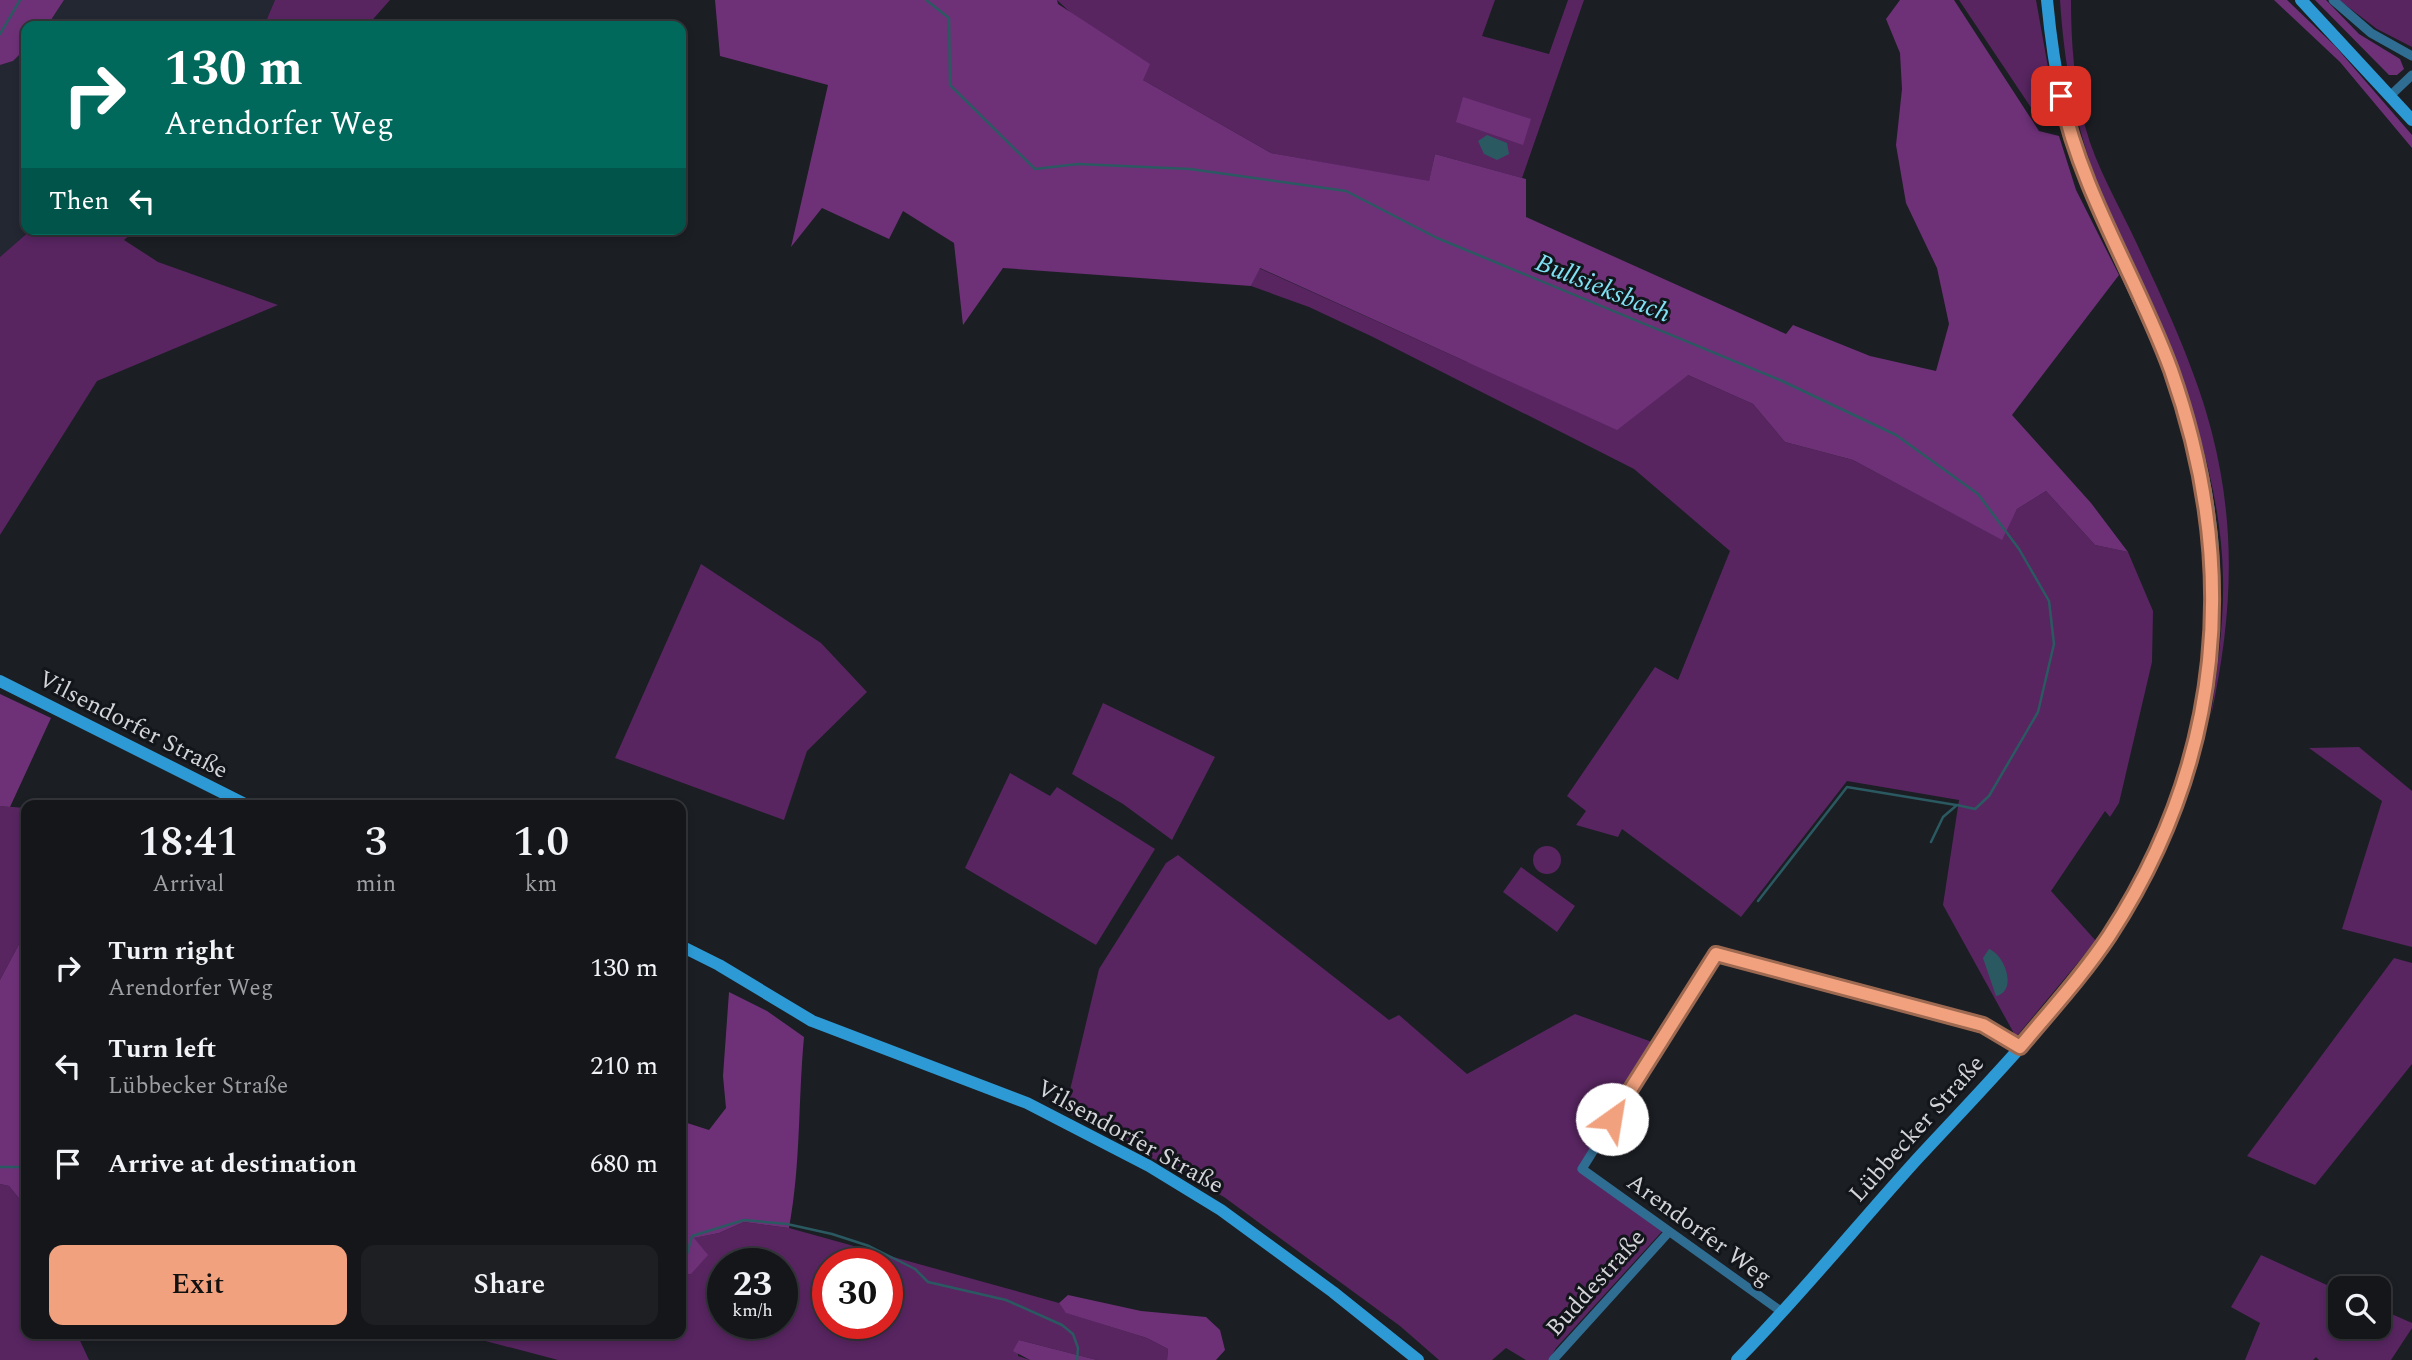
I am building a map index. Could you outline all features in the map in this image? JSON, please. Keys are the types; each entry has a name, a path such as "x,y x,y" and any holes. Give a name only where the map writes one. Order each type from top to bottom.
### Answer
{"main road":[{"name":"Lübbecker Straße","path":"1737,1360 2020,1047 2108,937 2144,877 2175,808 2202,714 2211,646 2214,571 2208,516 2195,443 2170,368 2088,187 2066,120 2047,0"},
{"path":"2301,0 2412,120"},
{"name":"Vilsendorfer Straße","path":"0,681 237,800"},
{"name":"Vilsendorfer Straße","path":"686,948 813,1021 1027,1103 1149,1166 1232,1218 1333,1292 1418,1360"}],"street":[{"path":"2333,0 2371,33 2412,56"},
{"path":"2391,95 2412,75"},
{"name":"Arendorfer Weg","path":"1782,1312 1581,1169 1716,954 1983,1025 2020,1047"},
{"name":"Buddestraße","path":"1553,1360 1668,1233"}],"shaded area":[{"path":"0,0 64,0 50,21 21,21 21,53 13,61 0,65"},
{"path":"64,0 275,0 266,21 50,21"},
{"path":"275,0 390,0 371,21 266,21"},
{"path":"715,0 1057,0 1058,4 1150,64 1143,80 1271,153 1429,181 1435,154 1526,179 1526,217 1786,334 1793,325 1870,356 1936,371 1949,324 1937,268 1906,203 1896,145 1902,89 1900,53 1886,19 1900,0 1954,0 2039,131 2059,136 2076,190 2119,275 2012,415 2091,503 2128,552 2095,545 2046,491 2017,509 2002,540 1853,460 1785,442 1753,404 1688,375 1617,430 1260,268 1251,286 1003,268 963,325 954,243 903,211 889,239 822,208 791,247 828,85 720,56"},
{"path":"1057,0 1495,0 1482,36 1549,54 1568,0 1584,0 1522,178 1435,154 1429,182 1271,153 1143,80"},
{"path":"1959,0 2036,0 2056,112 2047,120 2036,115"},
{"path":"2060,0 2071,0 2076,79 2090,141 2188,361 2206,410 2220,469 2229,575 2224,644 2211,716 2220,647 2223,595 2222,551 2214,495 2201,441 2176,361 2099,186 2083,141 2064,47"},
{"path":"2274,0 2287,0 2335,46 2412,135 2412,148 2340,62"},
{"path":"2315,0 2326,0 2359,34 2400,59 2404,69 2397,75 2389,75"},
{"path":"2339,0 2412,0 2412,47 2377,29"},
{"path":"21,53 21,235 25,235 0,257 0,65 13,61"},
{"path":"1463,97 1531,119 1523,145 1456,122"},
{"path":"25,235 130,235 124,240 158,262 278,305 97,381 0,535 0,257"},
{"path":"1259,268 1467,362 1688,375 1753,404 1785,442 1853,460 2001,539 2017,509 2046,491 2095,545 2128,552 2153,611 2152,662 2119,803 2110,817 2105,811 2051,891 2096,941 2016,1037 1943,905 1959,800 1847,781 1741,917 1622,829 1618,837 1576,825 1586,811 1567,796 1655,667 1678,680 1730,551 1634,469 1373,337 1309,307 1251,286"},
{"path":"701,564 821,643 867,692 807,751 784,820 615,758"},
{"path":"0,694 51,718 10,807 0,806"},
{"path":"1103,703 1215,757 1172,840 1123,804 1072,774"},
{"path":"2359,747 2412,791 2412,947 2342,929 2382,801 2309,748"},
{"path":"1010,773 1050,796 1057,787 1155,849 1096,945 965,868"},
{"path":"0,806 21,808 21,940 0,980"},
{"path":"1547,846 1557,850 1561,860 1557,870 1547,874 1537,870 1533,860 1537,850"},
{"path":"1178,855 1389,1020 1399,1015 1467,1074 1575,1014 1663,1046 1587,1168 1666,1227 1556,1348 1549,1360 1526,1360 1506,1348 1492,1360 1439,1360 1400,1326 1224,1197 1065,1111 1099,969 1166,863"},
{"path":"1521,867 1575,906 1557,932 1503,892"},
{"path":"21,940 21,1201 9,1186 0,1184 0,980"},
{"path":"2394,958 2412,963 2412,1064 2315,1185 2247,1156"},
{"path":"729,992 767,1011 804,1037 793,1204 789,1228 744,1222 719,1233 694,1238 707,1256 691,1274 686,1274 686,1123 709,1130 726,1108 723,1076"},
{"path":"0,1184 9,1186 21,1201 21,1339 79,1339 89,1360 0,1360"},
{"path":"744,1222 789,1228 861,1248 812,1248 812,1339 903,1339 903,1260 1059,1303 1067,1313 1147,1338 1168,1349 1167,1360 1097,1360 1019,1340 1018,1356 1030,1360 558,1360 478,1339 686,1339 686,1274 691,1274 693,1238 719,1233"},
{"path":"2261,1255 2328,1286 2328,1339 2391,1339 2391,1314 2412,1323 2412,1328 2391,1360 2319,1360 2316,1357 2313,1360 2245,1360 2260,1323 2231,1307"},
{"path":"1068,1295 1141,1311 1206,1317 1220,1330 1225,1350 1216,1360 1167,1360 1168,1349 1147,1338 1066,1313 1059,1303"},
{"path":"1019,1340 1097,1360 1030,1360 1013,1351"}],"water":[{"path":"1487,135 1507,143 1509,154 1497,160 1484,154 1478,141"},
{"path":"1989,949 2000,958 2007,973 2006,987 2003,993 1996,996 1983,958"}],"waterway":[{"path":"0,34 20,0"},
{"name":"Bullsieksbach","path":"926,0 949,18 950,85 1035,169 1078,164 1190,169 1346,191 1437,238 1780,380 1896,435 1978,494 2019,549 2049,601 2054,644 2038,712 1989,796 1975,809 1957,805 1943,817 1931,842"},
{"name":"Bullsieksbach","path":"1758,901 1847,787 1956,805"},
{"path":"0,1167 21,1167"},
{"path":"686,1257 692,1236 744,1220 787,1224 832,1234 869,1246 915,1269 928,1282 1006,1300 1062,1325 1073,1334 1078,1348 1077,1360"}],"route":[{"path":"1612,1119 1716,954 1983,1025 2020,1047 2066,993 2108,937 2157,850 2175,808 2202,714 2211,646 2214,571 2208,516 2195,443 2170,368 2088,187 2061,96"}]}
